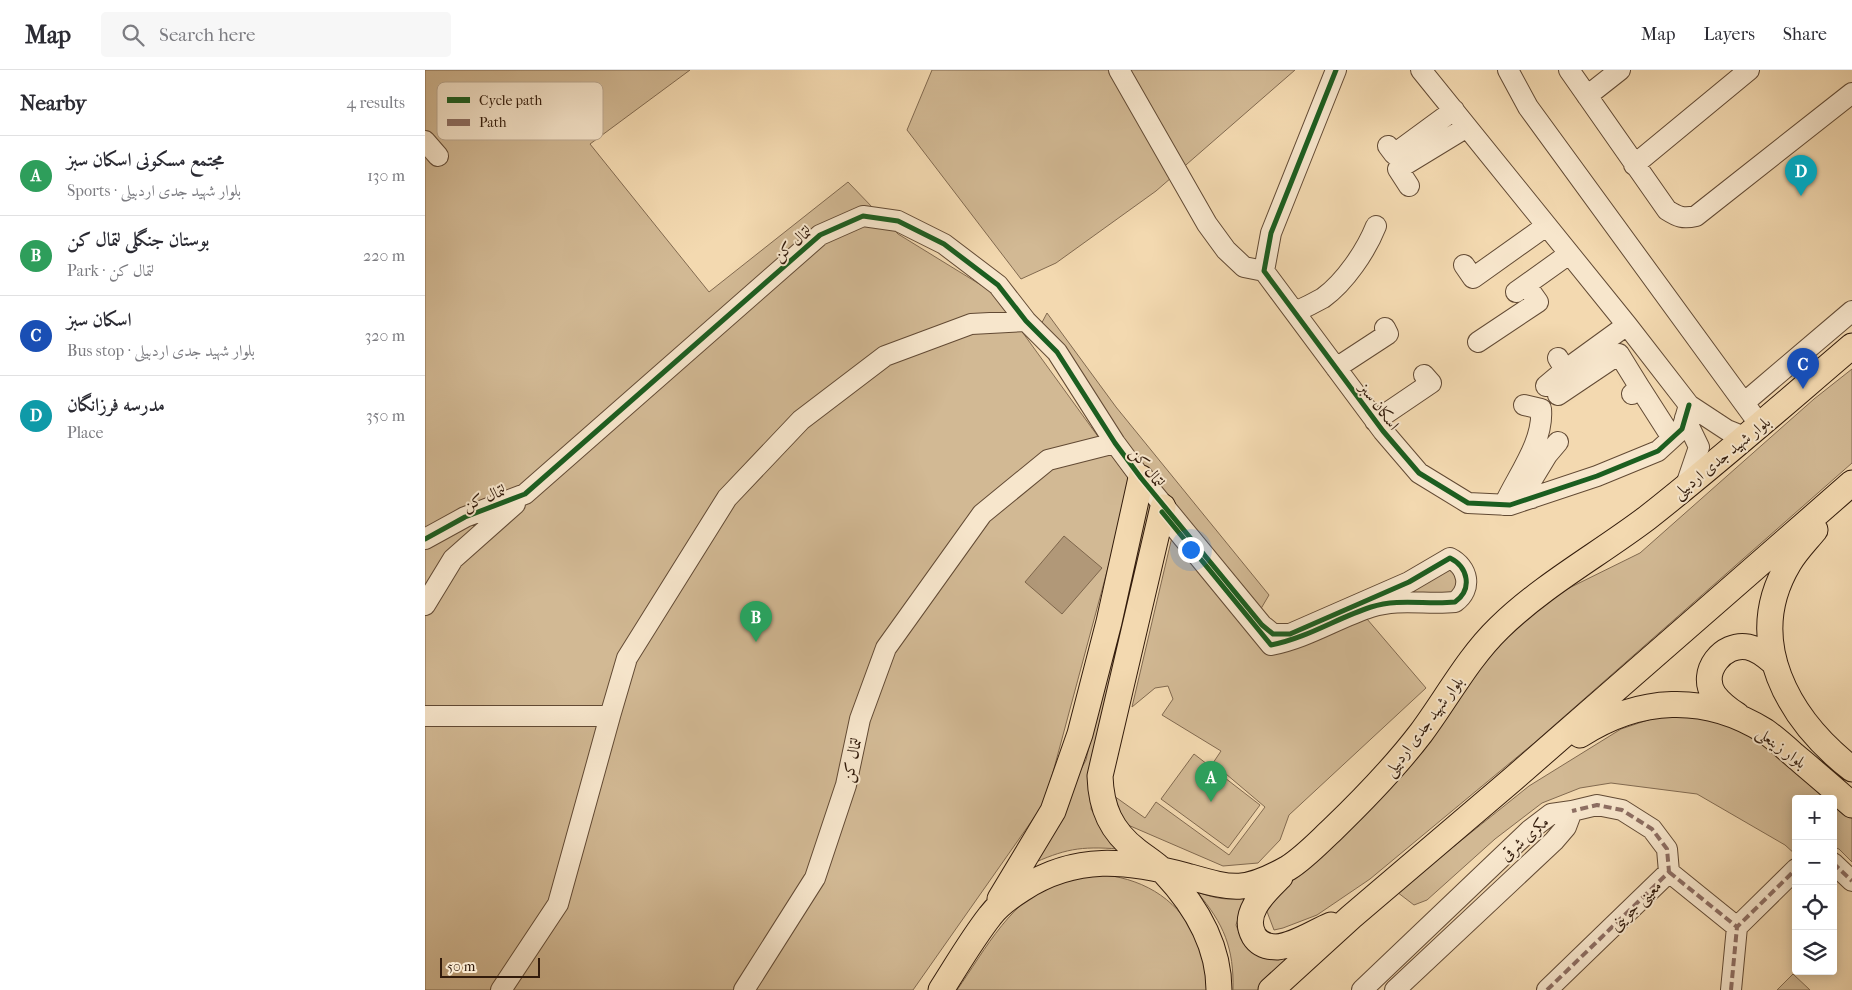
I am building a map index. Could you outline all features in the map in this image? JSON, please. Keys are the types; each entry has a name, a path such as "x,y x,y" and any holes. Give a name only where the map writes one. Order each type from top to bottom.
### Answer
{"main road":[{"name":"بلوار شهید جدی اردبیلی","path":"941,990 992,913 1014,894 1034,881 1073,866 1115,862 1163,871 1218,886 1237,888 1257,883 1290,866 1341,821 1388,772 1421,734 1478,653 1497,630 1523,606 1646,518 1754,432 1852,346"},
{"path":"992,913 1053,810 1080,734 1109,622 1141,478"},
{"path":"1271,990 1351,917 1513,779 1849,486"},
{"name":"بلوار زینعلی","path":"1849,486 1789,564 1775,597 1771,616 1772,660 1796,711 1819,740 1852,769"},
{"path":"1163,509 1099,776 1101,797 1114,829 1126,842 1163,871 1194,909 1205,929 1218,966 1219,990"},
{"path":"1743,719 1726,707 1714,695 1709,682 1711,670 1717,658 1727,650 1736,647 1748,647 1760,651 1772,660"},
{"name":"بلوار زینعلی","path":"1513,779 1597,724 1625,711 1661,704 1704,707 1743,719 1767,732 1852,805"},
{"path":"1290,866 1262,895 1253,909 1252,932 1257,940 1265,945 1277,947 1293,943 1351,917"}],"street":[{"path":"1119,70 1207,224 1226,250 1244,267 1265,271 1271,233 1337,70"},
{"path":"1421,70 1627,325 1687,411 1699,447 1686,485"},
{"path":"1509,70 1528,107 1745,402 1754,432 1727,430 1687,411"},
{"path":"1569,70 1667,210 1678,217 1696,216 1852,93"},
{"path":"1587,96 1620,70"},
{"path":"1634,165 1749,70"},
{"path":"1388,146 1393,154 1454,110"},
{"path":"1409,186 1398,169 1467,127"},
{"name":"لتمال کن","path":"425,605 453,559 525,494 819,235 863,216 898,221 943,244 998,285 1026,321 1057,352 1115,443 1163,509"},
{"path":"1295,312 1323,297 1341,281 1360,256 1376,226"},
{"path":"1464,265 1473,278 1547,226"},
{"path":"1478,342 1538,302 1521,288 1569,254"},
{"name":"اسکان سبز","path":"1265,271 1375,421 1419,473 1468,503 1510,505 1597,476 1658,451 1682,429 1687,411"},
{"path":"1745,402 1852,311"},
{"path":"501,990 558,904 627,658 727,498 801,420 885,356 971,324 1026,321"},
{"path":"1627,325 1562,364 1552,390 1619,354 1636,391 1672,438"},
{"path":"1336,368 1387,334 1385,328"},
{"path":"1375,421 1431,383 1424,374"},
{"path":"1504,505 1527,461 1542,418 1541,410 1525,405"},
{"path":"1532,498 1530,483 1547,455 1558,442"},
{"name":"لتمال کن","path":"744,990 815,878 846,785 860,720 886,648 982,514 1048,460 1115,443"},
{"name":"لتمال کن","path":"425,539 465,517 525,494"},
{"path":"1163,509 1261,624 1273,634 1290,634 1409,582 1450,558 1459,563 1465,571 1466,585 1462,597 1455,602 1392,602 1371,607 1289,642 1271,645 1163,509"},
{"path":"425,716 610,716"},
{"name":"معینی جوینی","path":"1547,990 1669,872 1667,849 1652,829 1622,810 1597,805 1572,810"},
{"name":"مکری شرقی","path":"1362,990 1530,830 1551,814 1572,810"},
{"name":"مکری شرقی","path":"1395,990 1554,841 1566,827 1572,810"},
{"path":"1837,867 1852,880"},
{"path":"1669,872 1737,927"},
{"path":"1731,990 1737,927 1792,873"}],"shaded area":[{"path":"425,70 690,70 603,134 603,82 437,82 437,140 595,140 590,144 709,292 848,182 898,234 994,293 1131,482 1045,802 913,990 425,990"},
{"path":"932,70 1295,70 1156,191 1056,263 1021,279 907,130"},
{"path":"1047,313 1116,407 1269,595 1259,612 1038,330"},
{"path":"1852,369 1852,463 1534,743 1370,879 1317,915 1274,930 1263,901 1516,626 1567,589 1640,553 1814,399"},
{"path":"1146,496 1155,506 1095,761 1091,809 1119,849 1093,848 1073,850 1053,855 1029,865 1086,760"},
{"path":"1064,536 1102,568 1062,614 1025,582"},
{"path":"1172,537 1268,651 1349,622 1367,619 1426,688 1289,815 1280,840 1258,863 1223,866 1121,822 1114,796 1145,818 1156,802 1229,855 1265,807 1213,763 1221,751 1162,715 1173,699 1168,686 1155,688 1132,707"},
{"path":"1452,569 1459,577 1453,595 1402,593"},
{"path":"1657,717 1699,717 1718,720 1754,736 1787,760 1827,795 1792,795 1792,851 1785,845 1697,794 1611,783 1580,788 1542,803 1495,839 1427,900 1414,905 1397,892 1529,786 1621,729"},
{"path":"1194,754 1260,805 1228,848 1161,799"},
{"path":"1837,804 1852,818 1852,862 1837,848"},
{"path":"1105,875 1135,882 1148,888 1161,895 1182,915 1205,958 1208,990 957,990 1002,926 1029,898 1045,887 1063,880"},
{"path":"1197,892 1224,899 1252,895 1241,909 1236,925 1245,944 1258,955 1265,957 1283,955 1294,950 1258,990 1233,990 1232,961 1226,937 1214,915"},
{"path":"1794,975 1810,990 1777,990"}],"marked path":[{"path":"1547,990 1669,872 1667,849 1652,829 1622,810 1597,805 1572,811"},
{"path":"1837,867 1852,881"},
{"path":"1669,872 1737,927"},
{"path":"1731,990 1737,927 1792,873"}],"cycle path":[{"path":"1336,70 1271,233 1264,271 1383,431 1419,473 1468,503 1510,505 1597,476 1658,451 1682,429 1689,405"},
{"path":"425,539 465,517 525,494 820,235 863,216 898,221 944,244 998,285 1026,321 1057,352 1115,443 1141,478 1262,625 1273,634 1290,634 1409,582 1450,558 1464,572 1466,585 1461,597 1455,602 1381,604 1297,638 1271,645 1162,512"}],"place":[{"name":"مدرسه فرزانگان","path":"1801,196"},
{"name":"اسکان سبز","path":"1803,389"},
{"name":"بوستان جنگلی لتمال کن","path":"756,642"},
{"name":"مجتمع مسکونی اسکان سبز","path":"1211,802"}]}
